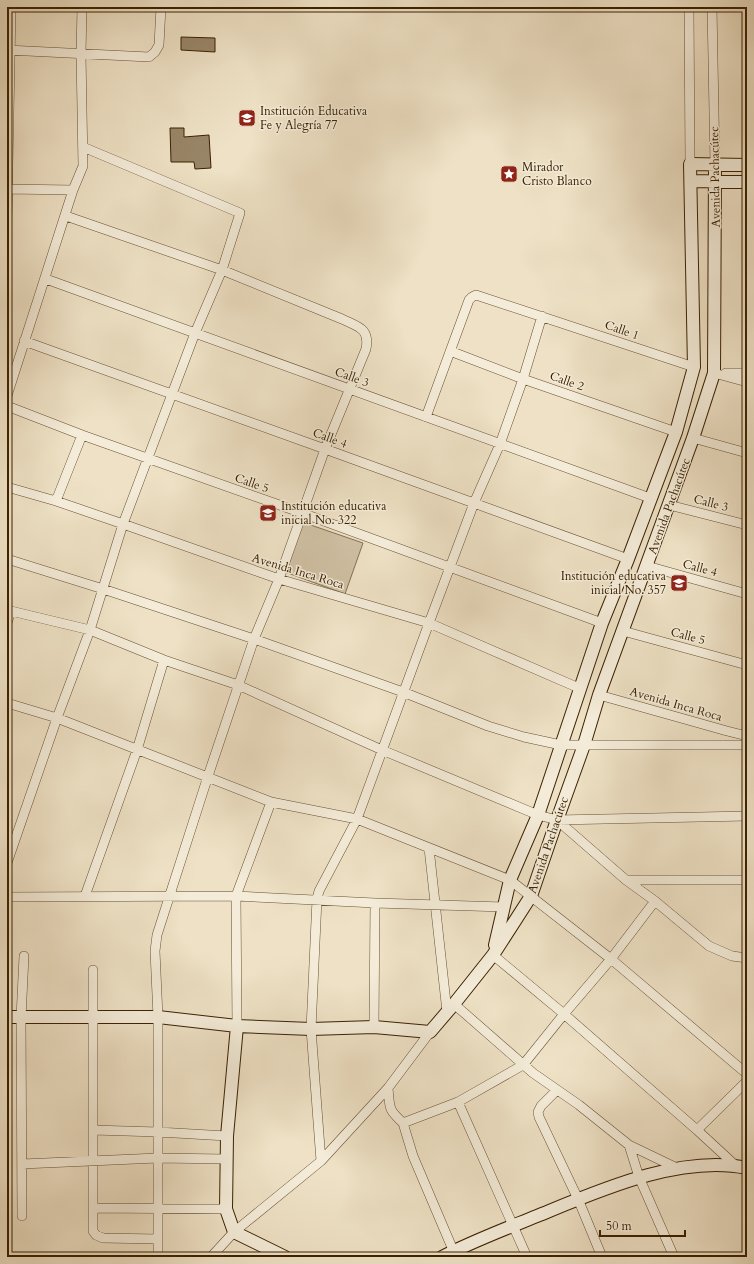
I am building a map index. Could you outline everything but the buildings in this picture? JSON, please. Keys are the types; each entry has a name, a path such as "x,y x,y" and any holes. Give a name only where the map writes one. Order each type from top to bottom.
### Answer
{"street":[{"path":"7,217 11,7"},
{"path":"7,396 24,341 46,279 73,190 83,166 81,54 82,7"},
{"path":"9,50 149,57 155,52 159,45 161,7"},
{"name":"Avenida Pachacútec","path":"493,955 510,880 538,815 579,688 602,623 628,560 676,432 694,367 689,7"},
{"name":"Avenida Pachacútec","path":"493,955 531,896 556,820 584,745 599,695 693,438 714,373 716,182 712,7"},
{"path":"7,862 57,718 90,630 123,524 195,333 222,270 240,213 83,147"},
{"path":"690,164 747,165"},
{"path":"691,182 747,182"},
{"path":"8,189 73,190"},
{"path":"66,216 222,270 342,319 361,329 367,334 368,341 325,449 279,579 254,639 157,935 158,1257"},
{"name":"Calle 3","path":"46,279 650,498"},
{"name":"Calle 1","path":"450,351 469,300 476,295 694,367"},
{"path":"321,1161 311,1029 317,899 319,890 357,819 474,503 500,444 523,379 542,316"},
{"name":"Calle 4","path":"24,341 628,560"},
{"path":"426,417 450,351"},
{"name":"Calle 2","path":"450,351 523,379 676,432"},
{"path":"714,373 747,373"},
{"path":"714,373 747,382"},
{"name":"Calle 5","path":"7,406 82,435 302,513 602,623"},
{"path":"56,501 82,435"},
{"path":"693,438 747,453"},
{"name":"Avenida Inca Roca","path":"7,487 56,501 279,579 429,623 579,688"},
{"name":"Calle 3","path":"669,505 747,524"},
{"path":"7,559 254,639 524,737 561,745 747,745"},
{"name":"Calle 4","path":"647,566 747,594"},
{"path":"7,623 9,611 90,630 164,660 238,685 382,750 538,815 556,820 747,816"},
{"name":"Calle 5","path":"623,631 747,665"},
{"path":"85,896 137,750 164,660"},
{"name":"Avenida Inca Roca","path":"599,695 747,736"},
{"path":"7,703 57,718 208,776 270,802 357,819 510,880 611,959 747,1074"},
{"path":"270,802 236,896 237,1026 226,1136 226,1209 234,1232 285,1257"},
{"path":"556,820 626,880 655,901 709,946 732,956 747,958"},
{"path":"429,848 451,1008 523,1065 629,1145 679,1169"},
{"path":"626,880 747,880"},
{"path":"7,897 236,896 375,903 504,907"},
{"path":"404,1123 458,1102 523,1065 611,959 655,901"},
{"path":"374,1027 375,903"},
{"path":"211,1257 234,1232 321,1161 388,1088 430,1032 493,955 742,1167"},
{"path":"22,1216 21,1018 24,956"},
{"path":"93,970 93,1231 99,1237 158,1239"},
{"path":"7,1018 158,1017 237,1026 311,1029 374,1027 430,1032"},
{"path":"697,1130 747,1081"},
{"path":"388,1088 390,1108 392,1112 404,1123 413,1156 450,1255 513,1226 578,1199 639,1177 679,1169 707,1166 742,1167"},
{"path":"557,1090 541,1106 538,1112 539,1117 578,1199 602,1257"},
{"path":"458,1102 527,1257"},
{"path":"93,1130 226,1136"},
{"path":"629,1145 639,1177 674,1257"},
{"path":"22,1164 158,1158 226,1159"},
{"path":"93,1208 226,1209"}],"shaded area":[{"path":"302,522 363,543 345,594 285,572"}],"place":[{"name":"Institución Educativa Fe y Alegría 77","path":"247,118"},
{"name":"Mirador Cristo Blanco","path":"509,174"},
{"name":"Institución educativa inicial No. 322","path":"268,513"},
{"name":"Institución educativa inicial No. 357","path":"679,583"}]}
